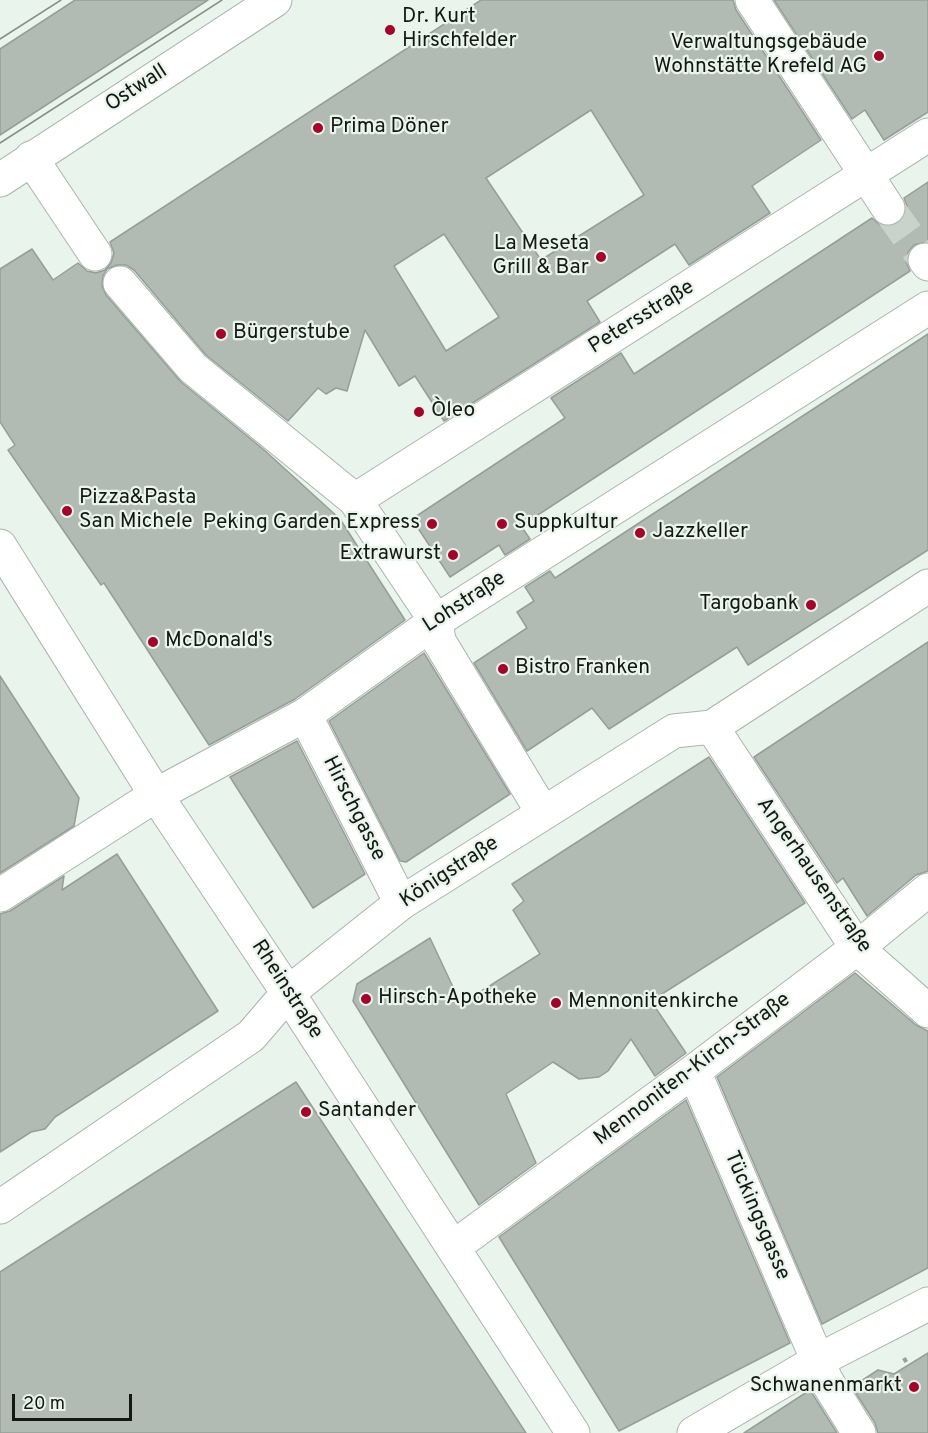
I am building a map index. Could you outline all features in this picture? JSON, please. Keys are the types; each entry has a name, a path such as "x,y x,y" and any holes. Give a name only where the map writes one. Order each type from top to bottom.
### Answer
{"street":[{"name":"Ostwall","path":"0,180 275,0"},
{"path":"752,0 888,208"},
{"name":"Petersstraße","path":"355,500 928,135"},
{"path":"31,158 95,254"},
{"path":"120,283 193,368 355,500 435,621 439,641 543,813"},
{"name":"Lohstraße","path":"0,895 156,795 305,716 435,621 928,308"},
{"name":"Rheinstraße","path":"0,546 156,795 455,1246 573,1433"},
{"name":"Königstraße","path":"0,1207 251,1036 288,993 401,903 674,731 712,727 928,586"},
{"name":"Hirschgasse","path":"305,716 401,903"},
{"name":"Angerhausenstraße","path":"712,727 857,948 928,1011"},
{"name":"Mennoniten-Kirch-Straße","path":"455,1246 694,1071 857,948 928,890"},
{"name":"Tückingsgasse","path":"694,1071 826,1380 859,1433"},
{"path":"694,1433 819,1360 928,1304"}],"building":[{"path":"75,0 208,0 0,135 0,49"},
{"path":"481,0 733,0 736,10 821,140 752,186 770,213 689,265 675,244 587,301 600,322 444,421 415,376 399,386 365,330 347,391 336,388 326,394 318,388 288,421 206,355 134,270 126,265 117,265 107,269 103,276 102,286 106,295 181,382 263,449 340,519 405,620 295,699 209,745 104,583 101,585 8,450 15,445 0,422 0,269 32,249 53,280 78,263 87,271 96,273 105,270 111,263 114,253 110,242","holes":["591,110 644,195 541,260 486,178","444,234 499,317 446,351 394,266"]},
{"name":"Verwaltungsgebäude Wohnstätte Krefeld AG","path":"774,0 928,0 928,112 884,140 865,110 852,119"},
{"path":"928,182 928,242 914,245 908,252 906,262 910,271 521,526 530,539 505,555 499,545 450,577 412,519 565,418 551,398 621,353 634,374 872,218 880,225 888,227 898,224 905,216 907,206 904,198"},
{"path":"928,334 928,550 748,665 737,647 609,729 592,708 527,751 474,663 527,628 517,612 534,601 525,587 550,571 555,578"},
{"path":"928,642 928,871 916,875 867,916 843,878 837,883 754,757"},
{"path":"424,653 510,794 406,862 400,861 329,721"},
{"path":"0,676 79,798 74,826 0,873"},
{"path":"297,741 365,874 313,908 230,777"},
{"path":"709,757 805,903 651,1001 686,1053 655,1076 631,1039 608,1071 599,1077 579,1079 553,1062 506,1094 536,1163 479,1205 353,1001 357,984 430,938 461,1004 540,954 513,910 524,901 512,884"},
{"path":"117,854 218,1011 55,1117 45,1129 31,1132 0,1152 0,914 10,911 64,876 62,890"},
{"path":"855,973 916,1025 928,1031 928,1268 822,1324 717,1077"},
{"path":"296,1082 526,1433 0,1433 0,1272"},
{"path":"686,1100 790,1343 619,1431 499,1237"},
{"path":"928,1353 928,1433 878,1433 875,1423 852,1387 878,1370 894,1374"},
{"path":"810,1390 837,1433 744,1433"}],"tunnel":[{"path":"888,208 925,260"}],"tram line":[{"path":"0,39 61,0"},
{"path":"0,143 222,0"}],"place":[{"name":"Dr. Kurt Hirschfelder","path":"390,30"},
{"name":"Verwaltungsgebäude Wohnstätte Krefeld AG","path":"879,56"},
{"name":"Prima Döner","path":"318,128"},
{"name":"La Meseta Grill & Bar","path":"601,257"},
{"name":"Bürgerstube","path":"221,334"},
{"name":"Òleo","path":"419,412"},
{"name":"Pizza&Pasta San Michele","path":"67,511"},
{"name":"Peking Garden Express","path":"432,524"},
{"name":"Suppkultur","path":"502,524"},
{"name":"Jazzkeller","path":"640,533"},
{"name":"Extrawurst","path":"453,555"},
{"name":"Targobank","path":"811,605"},
{"name":"McDonald's","path":"153,642"},
{"name":"Bistro Franken","path":"503,669"},
{"name":"Hirsch-Apotheke","path":"366,999"},
{"name":"Mennonitenkirche","path":"556,1003"},
{"name":"Santander","path":"306,1112"},
{"name":"Schwanenmarkt","path":"914,1387"}]}
